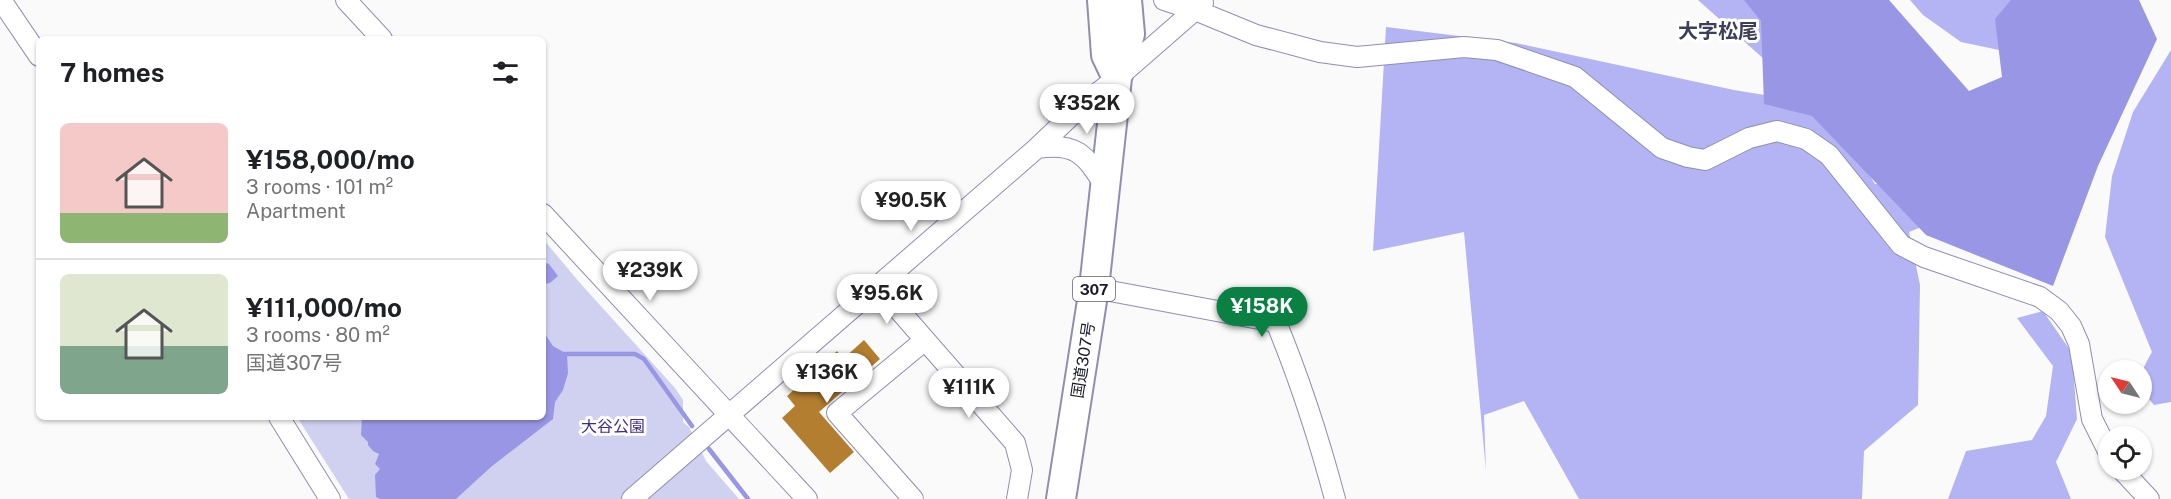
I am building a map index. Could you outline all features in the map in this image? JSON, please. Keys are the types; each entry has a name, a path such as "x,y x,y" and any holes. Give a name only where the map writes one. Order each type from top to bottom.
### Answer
{"highway":[{"name":"国道307号","path":"1102,0 1106,55 1117,78"},
{"name":"国道307号","path":"1061,499 1094,288 1117,78 1130,34 1127,0"}],"street":[{"path":"0,0 36,52"},
{"path":"346,0 379,36"},
{"path":"1164,0 1200,5 1256,35 1320,52 1357,57 1464,47 1497,50 1575,77 1662,148 1688,157 1705,160 1749,138 1777,131 1806,139 1829,155 1900,245 1924,257 2040,297 2059,311 2071,326 2079,344 2092,419 2098,431"},
{"path":"632,499 1037,148 1081,106 1117,78 1200,5"},
{"path":"1037,148 1067,147 1081,153 1105,186"},
{"path":"546,217 807,499"},
{"path":"878,286 1015,443 1022,470 1017,499"},
{"path":"1094,288 1276,322 1293,362 1320,440 1335,499"},
{"path":"912,499 837,413 925,340"},
{"path":"281,420 330,499"},
{"path":"2131,480 2149,499"}],"green space":[{"name":"大谷公園","path":"546,243 675,388 683,400 683,422 689,427 706,461 739,499 349,499 299,420 546,420"}],"shaded area":[{"path":"1698,0 1804,0 1765,60"},
{"path":"1744,0 1889,0 1969,91 2002,77 1995,19 2011,0 2139,0 2157,39 2098,166 2053,286 1926,235 1812,116 1764,104 1761,21"},
{"path":"1910,0 2052,0 2018,54 1961,42 1923,15"},
{"path":"1386,27 1516,43 1734,90 1827,105 1875,184 1935,186 1956,213 1909,232 1920,285 1918,405 1864,451 1862,499 1579,499 1524,401 1484,415 1486,471 1464,232 1373,251"},
{"path":"2171,50 2171,402 2154,405 2152,402 2152,360 2148,360 2152,352 2105,237 2112,176 2133,112"},
{"path":"546,263 558,276 546,284"},
{"path":"2043,311 2072,353 2077,419 2056,462 2071,499 1948,499 1966,451 2032,440 2046,416 2053,366 2017,318"},
{"path":"546,336 553,346 567,354 568,373 563,390 555,402 553,419 492,466 456,499 380,499 376,497 375,475 380,469 375,464 379,454 373,451 361,435 362,420 546,420"}],"building":[{"path":"864,340 880,359 819,412 854,452 830,473 782,418 795,406 787,396 837,351 843,359"}],"waterway":[{"path":"564,354 635,354 644,359 692,426"},
{"path":"709,449 748,499"}],"district":[{"name":"大字松尾","path":"1718,31"}]}
